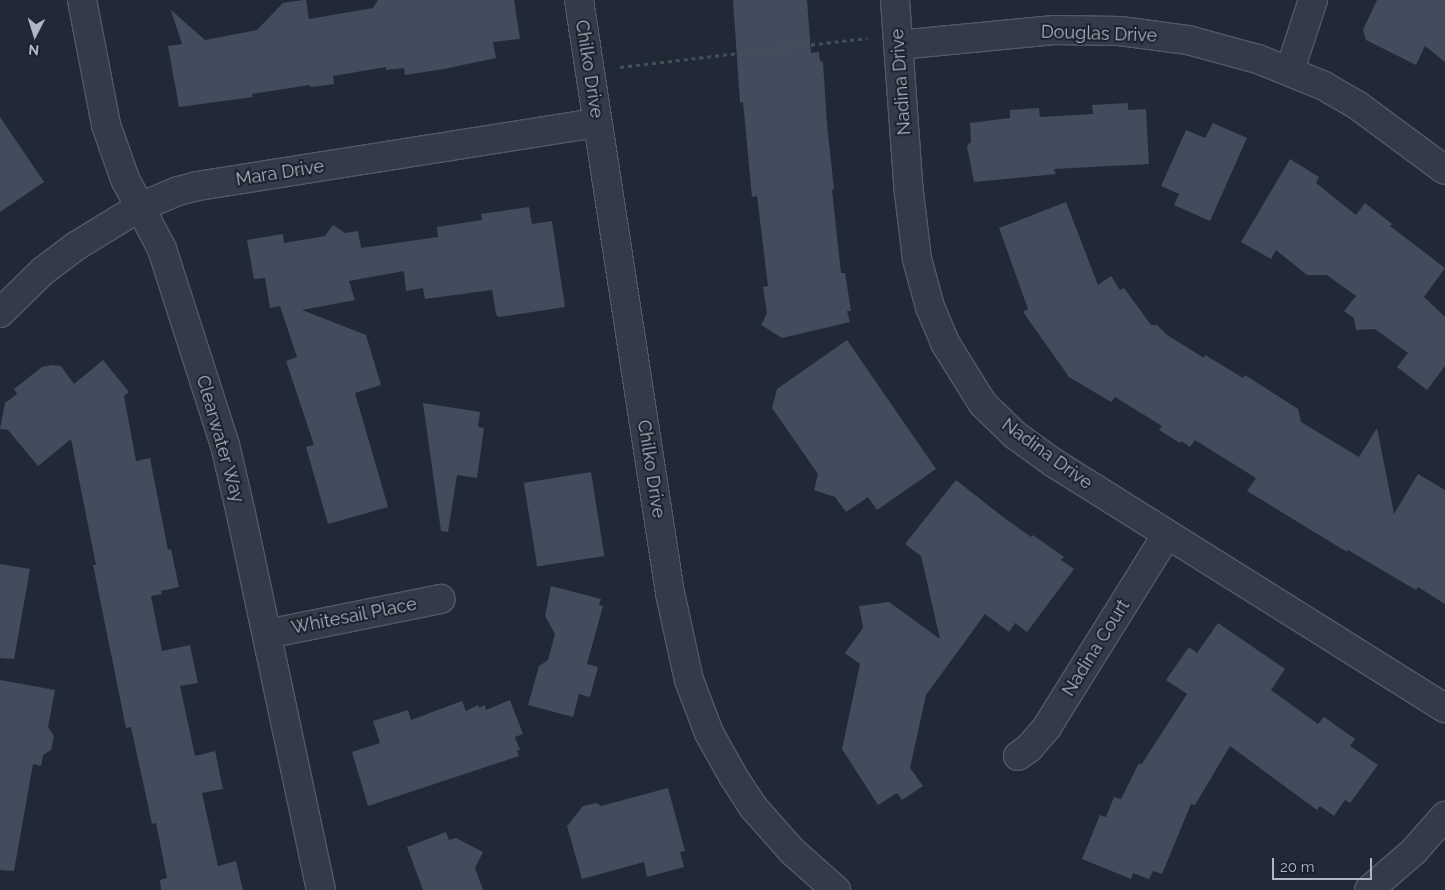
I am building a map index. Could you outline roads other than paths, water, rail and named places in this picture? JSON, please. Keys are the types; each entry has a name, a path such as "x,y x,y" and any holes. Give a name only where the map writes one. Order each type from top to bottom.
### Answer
{"street":[{"name":"Clearwater Way","path":"82,0 106,125 125,178 162,249 225,445 267,634 320,890"},
{"name":"Chilko Drive","path":"579,0 670,592 689,680 709,733 733,776 754,808 792,851 836,890"},
{"path":"1290,70 1313,0"},
{"name":"Douglas Drive","path":"897,24 1022,32 1120,31 1188,40 1231,51 1290,70 1357,105 1445,170"},
{"name":"Nadina Drive","path":"897,24 914,242 924,290 945,343 983,404 1010,430 1054,463 1445,708"},
{"name":"Mara Drive","path":"0,313 33,280 64,254 158,198 198,186 598,123"},
{"name":"Nadina Court","path":"1018,756 1029,748 1047,727 1167,534"},
{"name":"Whitesail Place","path":"267,634 440,599"},
{"path":"1369,890 1414,851 1445,816"}]}
